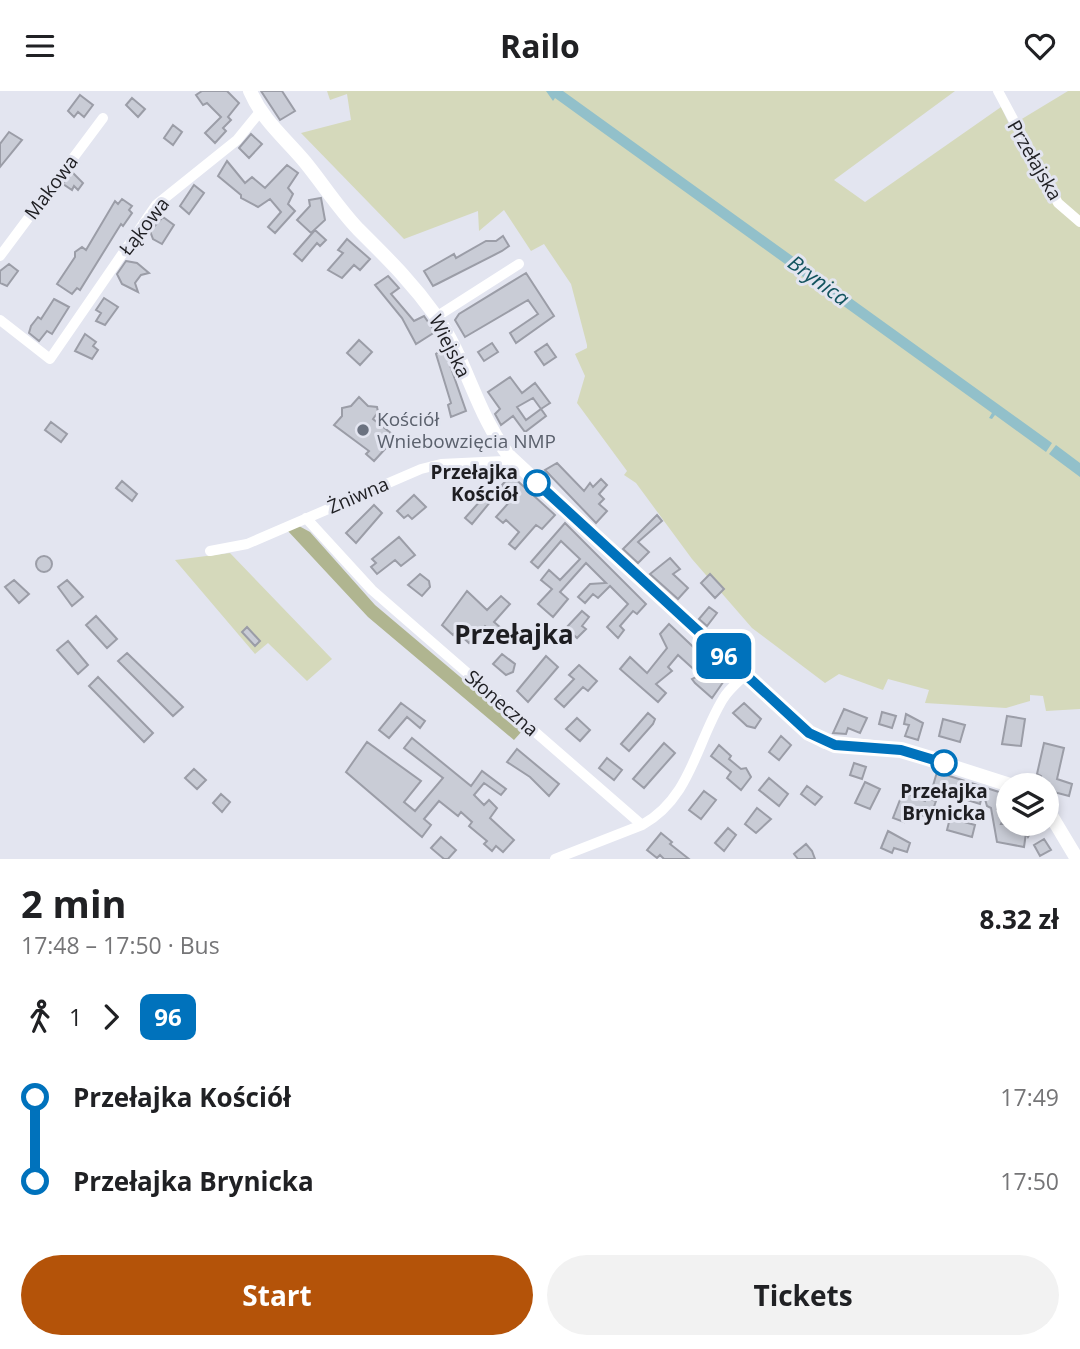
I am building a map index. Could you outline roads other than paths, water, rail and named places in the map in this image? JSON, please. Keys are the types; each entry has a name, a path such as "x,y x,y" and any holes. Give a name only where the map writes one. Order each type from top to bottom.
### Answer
{"street":[{"name":"Wiejska","path":"250,91 259,113 304,161 359,230 404,275 436,317 459,355 487,425 510,457 745,675 803,728 825,742 901,750 996,781"},
{"name":"Przełajska","path":"998,91 1058,203 1080,222"},
{"name":"Łąkowa","path":"0,320 50,359 156,205 237,140 259,113"},
{"name":"Makowa","path":"0,256 103,118"},
{"path":"436,317 519,264"},
{"name":"Żniwna","path":"210,551 247,544 421,469 441,464 504,461 510,457"},
{"name":"Słoneczna","path":"306,518 372,590 642,825"},
{"path":"555,859 654,818 682,788 724,698 745,675"},
{"path":"1059,829 1077,859"}],"water":[{"name":"Brynica","path":"546,91 563,91 1052,443 1046,452 995,415 992,419 989,418 992,413 555,98 553,101"},
{"path":"1056,445 1080,463 1080,477 1049,454"}],"place":[{"name":"Kościół Wniebowzięcia NMP","path":"363,430"},
{"name":"Przełajka Kościół","path":"537,483"},
{"name":"Przełajka Brynicka","path":"944,763"}],"district":[{"name":"Przełajka","path":"514,634"}]}
